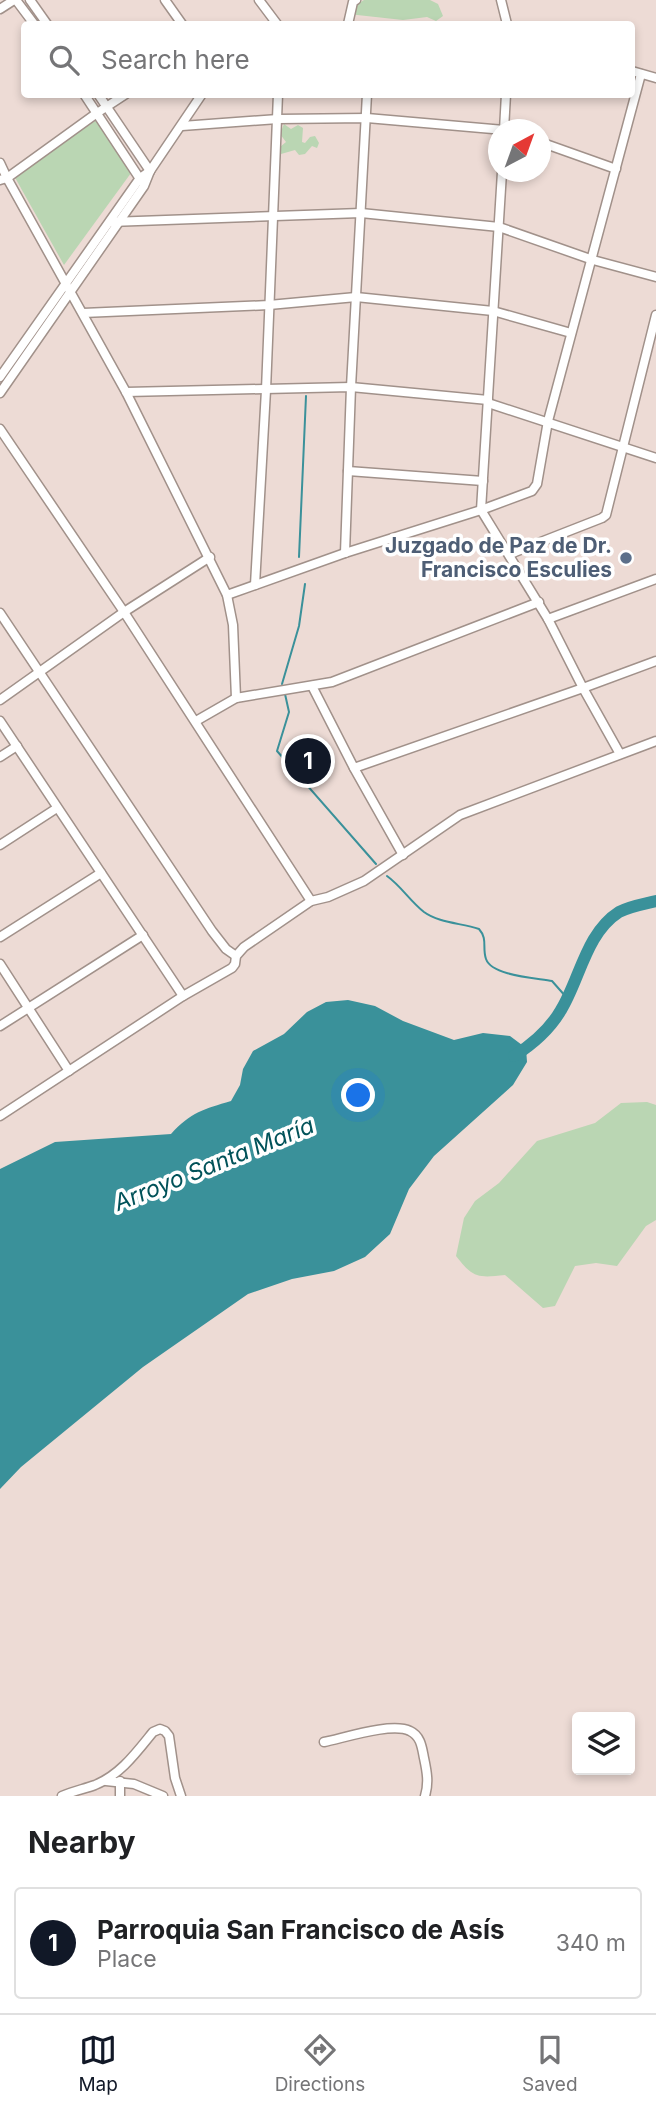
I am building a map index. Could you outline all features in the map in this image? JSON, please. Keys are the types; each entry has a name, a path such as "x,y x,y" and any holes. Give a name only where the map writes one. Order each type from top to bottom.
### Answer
{"street":[{"path":"0,9 15,0 32,21"},
{"path":"30,0 45,21"},
{"path":"165,0 180,21"},
{"path":"259,0 275,21"},
{"path":"501,0 506,21"},
{"path":"349,21 354,1"},
{"path":"635,72 656,78"},
{"path":"635,97 641,74"},
{"path":"87,98 142,182"},
{"path":"101,98 150,171"},
{"path":"3,179 119,98"},
{"path":"0,393 71,293 115,222 200,98"},
{"path":"255,585 278,98"},
{"path":"345,552 367,98"},
{"path":"505,119 506,98"},
{"path":"227,595 345,552 481,510 531,491 537,484 548,421 635,98"},
{"path":"182,126 278,119 366,118 488,128"},
{"path":"551,146 616,169"},
{"path":"0,163 3,179 83,313 126,392 227,595 233,625 236,698"},
{"path":"501,182 481,510 539,602 620,754"},
{"path":"0,377 66,284 115,222 361,213 499,227 593,260 656,277"},
{"path":"83,313 269,305 356,297 493,311 572,333"},
{"path":"510,554 606,515 656,315"},
{"path":"126,392 351,387 488,401 656,458"},
{"path":"0,429 124,612 311,901"},
{"path":"348,471 483,481"},
{"path":"0,699 124,612 210,557"},
{"path":"548,619 656,579"},
{"path":"196,722 236,698 332,682 539,602"},
{"path":"0,612 212,931 226,949 236,956"},
{"path":"354,768 656,661"},
{"path":"312,686 402,855"},
{"path":"0,721 183,996"},
{"path":"0,1116 183,996 232,968 236,956 258,936 311,901 353,887 460,815 656,741"},
{"path":"0,757 17,746"},
{"path":"0,845 57,807"},
{"path":"0,937 101,873"},
{"path":"0,1026 143,935"},
{"path":"0,964 69,1070"},
{"path":"324,1742 388,1729 401,1728 411,1731 422,1745 428,1777 425,1796"},
{"path":"62,1796 112,1777 153,1732 162,1729 169,1736 175,1778 181,1796"},
{"path":"103,1781 121,1781 147,1788 163,1796"},
{"path":"120,1796 121,1781"}],"green space":[{"path":"364,0 430,0 438,4 443,16 436,21 427,17 403,20 348,14 349,9"},
{"path":"97,120 131,173 64,265 13,174"},
{"path":"284,124 291,129 298,125 303,128 302,142 305,143 315,136 319,143 317,148 312,146 305,154 299,155 295,150 281,154 280,147 286,142 280,134"},
{"path":"647,1102 656,1105 656,1220 646,1226 617,1266 596,1263 575,1266 555,1306 543,1308 505,1275 477,1275 456,1256 464,1218 475,1201 499,1183 537,1141 595,1123 621,1103"}],"water":[{"path":"348,1000 375,1006 403,1021 454,1040 483,1033 510,1036 526,1048 527,1062 513,1085 434,1156 409,1189 390,1234 365,1257 334,1271 292,1279 248,1294 143,1367 21,1467 0,1489 0,1169 55,1142 171,1134 198,1112 231,1101 253,1051 284,1034 307,1012 326,1002"}],"waterway":[{"path":"299,557 306,396"},
{"path":"282,684 299,626 305,584"},
{"path":"285,694 289,712 277,751 376,864"},
{"path":"387,876 430,916 479,929 490,965 506,973 552,981 567,998"},
{"name":"Arroyo Santa María","path":"514,1056 540,1036 557,1017 591,944 608,921 623,910 656,901"}],"place":[{"name":"Juzgado de Paz de Dr. Francisco Esculies","path":"626,558"},
{"name":"Parroquia San Francisco de Asís","path":"308,761"}]}
